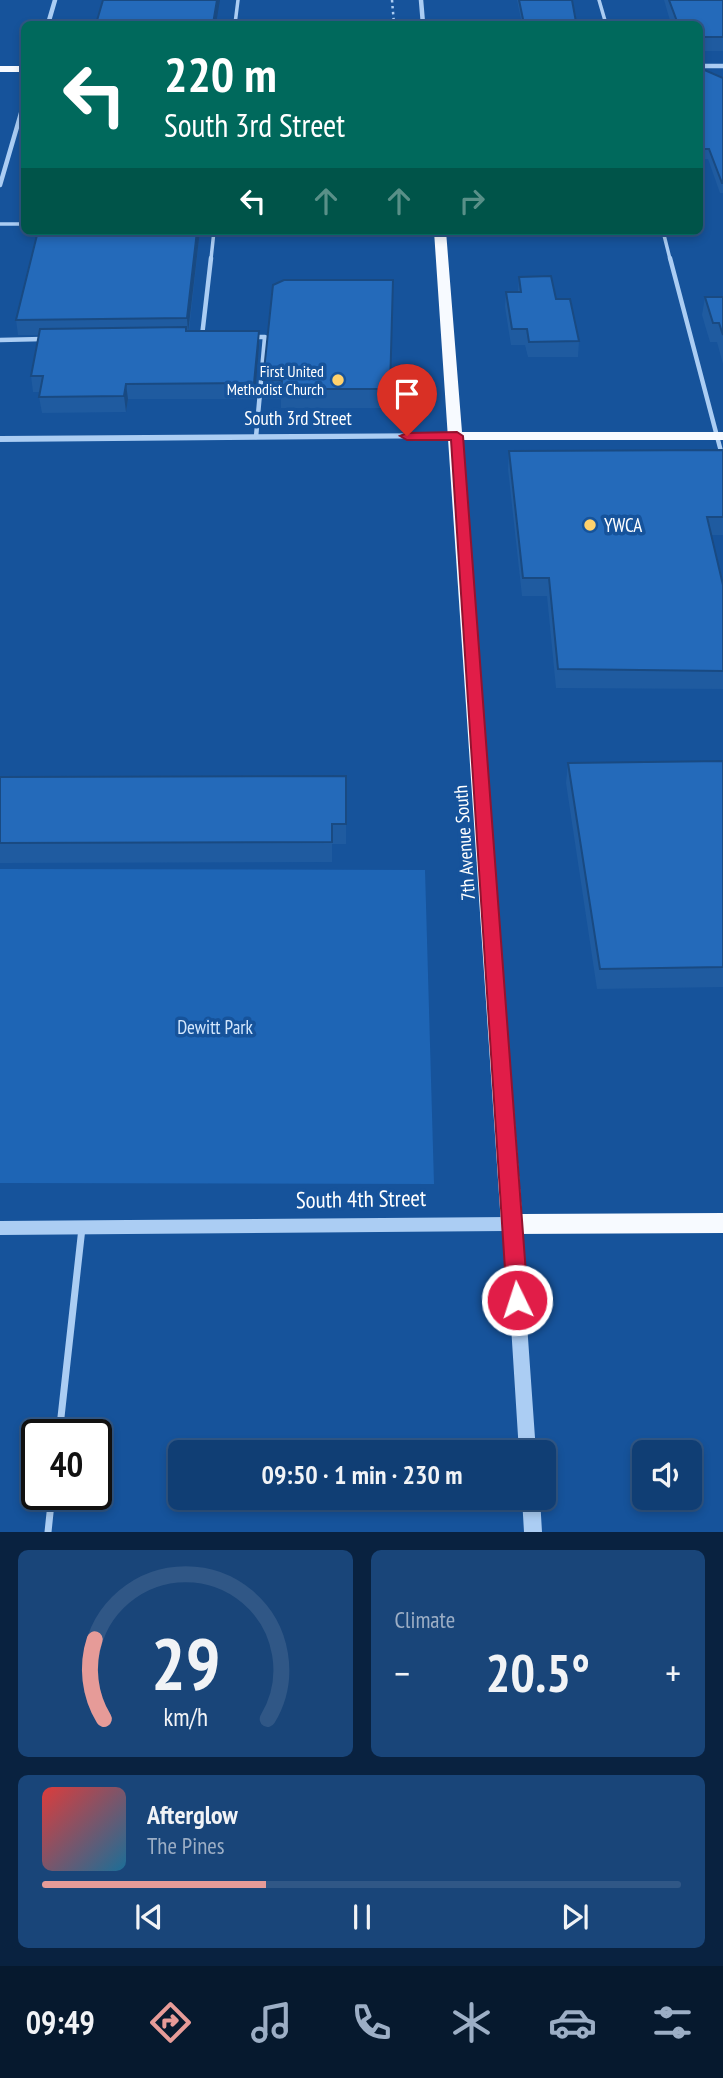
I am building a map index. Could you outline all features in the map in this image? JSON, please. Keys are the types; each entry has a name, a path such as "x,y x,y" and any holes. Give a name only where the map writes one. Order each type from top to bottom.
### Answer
{"main road":[{"path":"0,69 21,69"},
{"name":"7th Avenue South","path":"440,235 512,1224"},
{"name":"South 3rd Street","path":"457,436 720,436"},
{"name":"South 4th Street","path":"512,1224 723,1223"}],"street":[{"path":"49,21 55,0"},
{"path":"421,0 423,21"},
{"path":"703,66 723,66"},
{"path":"0,185 21,113"},
{"name":"South 3rd Street","path":"0,439 457,436"},
{"name":"South 4th Street","path":"0,1228 512,1224"},
{"name":"7th Avenue South","path":"512,1224 527,1440"},
{"path":"532,1510 533,1532"}],"lane":[{"path":"235,21 238,0"},
{"path":"599,0 606,21"},
{"path":"0,224 21,224"},
{"path":"202,338 214,235"},
{"path":"664,235 720,436 723,459"},
{"path":"240,337 265,337 256,437"},
{"path":"189,338 215,338"},
{"path":"0,340 54,339"},
{"path":"61,1419 82,1228"},
{"path":"48,1532 50,1510"}],"path":[{"path":"393,0 394,21"}],"green space":[{"name":"Dewitt Park","path":"0,869 425,870 434,1184 0,1183"}],"building":[{"path":"103,0 217,0 214,21 97,21"},
{"path":"519,0 572,0 576,21 523,21"},
{"path":"669,0 723,0 723,37 703,37 703,21 677,21"},
{"path":"703,69 723,78 723,183 709,149 703,149"},
{"path":"37,235 197,235 187,318 16,320"},
{"path":"551,276 556,299 570,299 579,341 529,342 527,329 512,329 506,292 521,292 519,277"},
{"name":"First United Methodist Church","path":"284,280 393,280 390,389 281,389 282,380 263,380 273,285"},
{"path":"705,297 723,297 723,335 719,323 713,323"},
{"path":"186,327 186,331 259,331 254,383 126,384 124,396 39,397 43,376 31,376 40,329"},
{"path":"723,450 723,517 707,517 723,585 723,671 558,669 549,578 523,578 509,451"},
{"path":"723,761 723,967 600,969 568,763"},
{"path":"346,776 346,824 332,824 332,842 0,843 0,777"}],"place":[{"name":"First United Methodist Church","path":"338,380"},
{"name":"YWCA","path":"590,525"}],"route":[{"path":"407,436 457,436 517,1300"}]}
